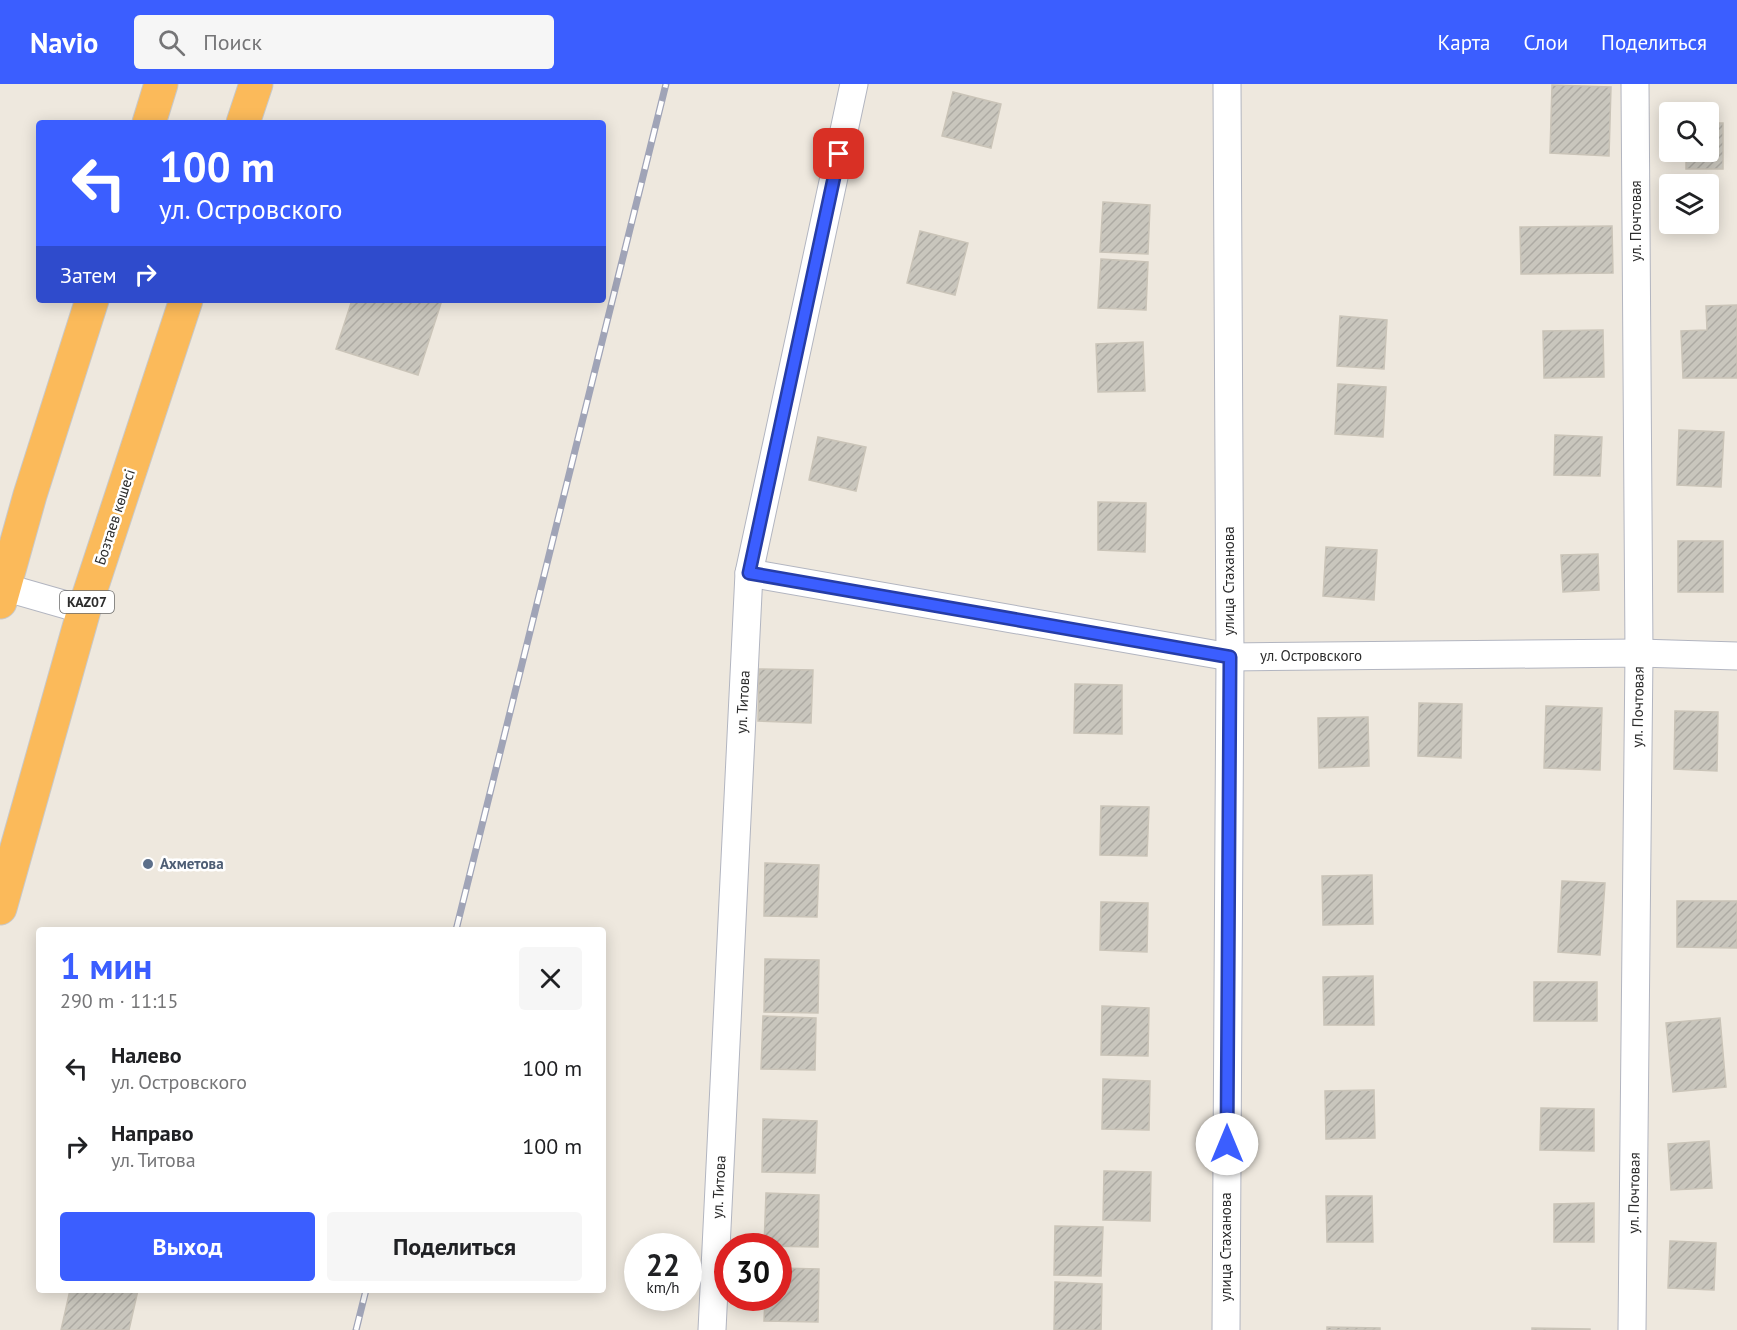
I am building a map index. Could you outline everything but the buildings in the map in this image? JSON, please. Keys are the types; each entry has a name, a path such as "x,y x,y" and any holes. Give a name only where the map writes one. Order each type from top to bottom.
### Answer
{"highway":[{"path":"150,120 161,84"},
{"path":"244,120 256,84"},
{"path":"2,592 30,495 91,303"},
{"name":"Бозтаев көшесі","path":"0,908 84,610 185,303"}],"street":[{"name":"ул. Титова","path":"712,1330 749,573 854,84"},
{"name":"улица Стаханова","path":"1226,1330 1230,657 1227,84"},
{"name":"ул. Почтовая","path":"1632,1330 1639,653 1635,84"},
{"name":"ул. Островского","path":"749,573 1230,657 1639,653 1737,656"},
{"path":"2,592 84,610"}],"railway":[{"path":"457,927 666,84"},
{"path":"356,1330 365,1293"}],"place":[{"name":"Ахметова","path":"148,864"}],"route":[{"path":"839,154 749,573 1230,657 1227,1144"}]}
